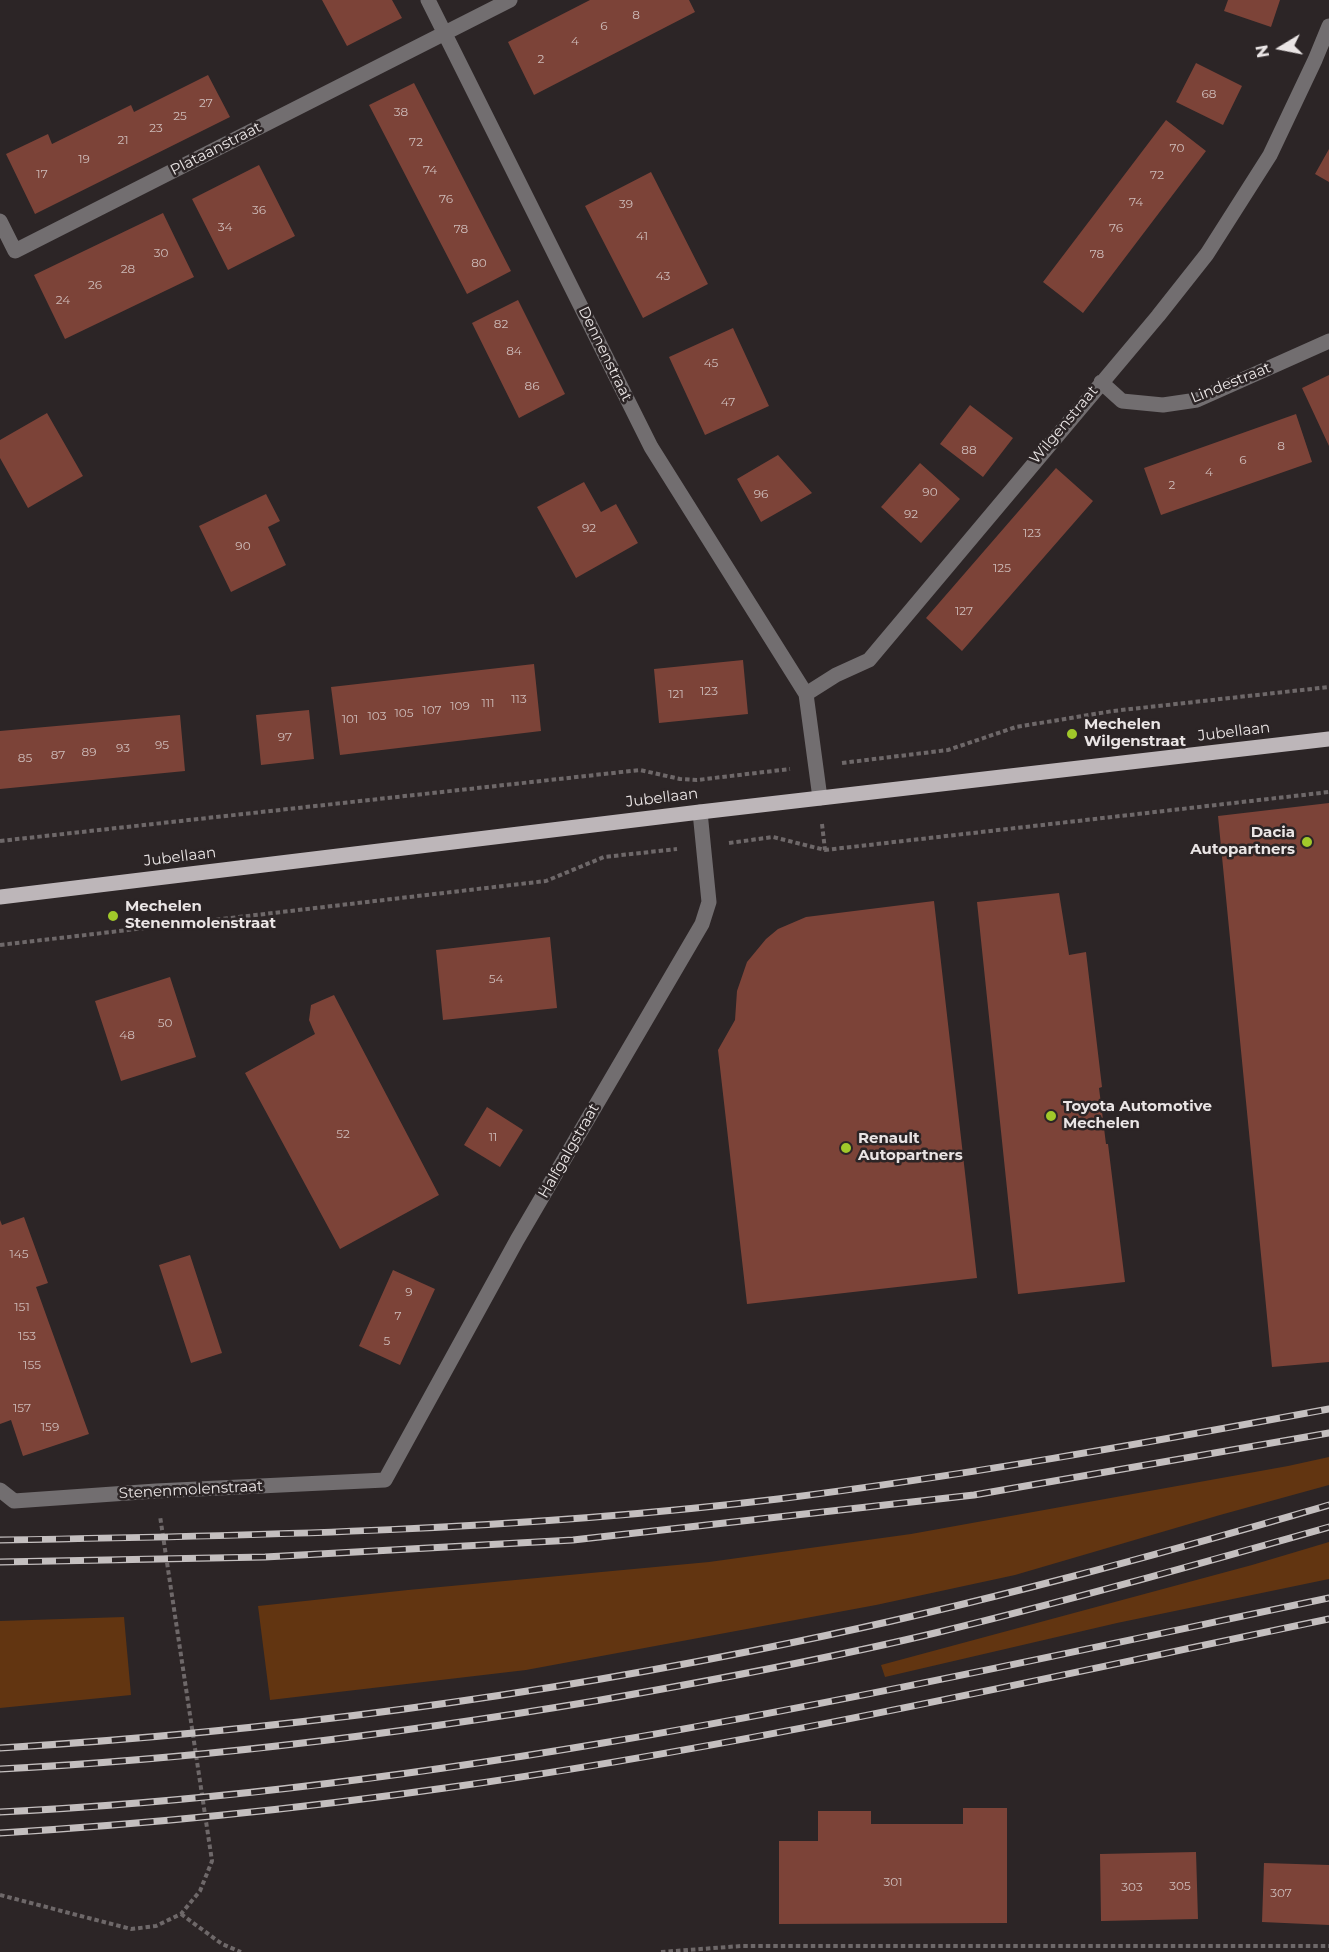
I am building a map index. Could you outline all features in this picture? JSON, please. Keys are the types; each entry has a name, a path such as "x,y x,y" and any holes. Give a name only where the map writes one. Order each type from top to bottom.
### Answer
{"main road":[{"name":"Jubellaan","path":"0,897 1329,739"}],"street":[{"name":"Dennenstraat","path":"428,0 446,32 651,447 806,694"},
{"path":"446,32 510,0"},
{"name":"Wilgenstraat","path":"806,694 836,675 869,660 1158,316 1207,254 1270,155 1329,26"},
{"name":"Plataanstraat","path":"0,221 15,251 446,32"},
{"name":"Lindestraat","path":"1101,382 1122,401 1163,405 1197,400 1329,340"},
{"path":"806,694 820,798"},
{"name":"Halfgalgstraat","path":"385,1480 517,1240 702,924 709,902 700,812"},
{"name":"Stenenmolenstraat","path":"0,1490 14,1501 156,1491 385,1480"}],"path":[{"path":"0,841 640,770 680,779 696,780 948,750 1016,727 1113,711 1329,687"},
{"path":"0,945 546,881 604,857 772,837 825,850 1329,792"},
{"path":"0,1895 131,1929 156,1926 182,1914 200,1891 212,1861 156,1491"},
{"path":"182,1914 222,1944 241,1952"},
{"path":"661,1952 741,1946 1329,1946"}],"shaded area":[{"path":"1329,1457 1329,1485 1015,1575 876,1605 526,1670 270,1700 258,1606 709,1562 911,1534"},
{"path":"1329,1542 1329,1579 1117,1623 885,1677 881,1665 1252,1565"},
{"path":"124,1617 131,1695 0,1708 0,1621"}],"building":[{"path":"322,0 392,0 402,18 347,46"},
{"path":"590,0 689,0 695,12 534,95 508,42"},
{"path":"1228,0 1280,0 1271,27 1224,11"},
{"path":"1196,63 1242,86 1223,125 1176,102"},
{"path":"208,75 230,117 35,214 6,154 48,134 52,144 131,105 134,112"},
{"path":"414,83 511,271 467,294 369,105"},
{"path":"1166,120 1206,151 1083,313 1043,282"},
{"path":"1329,149 1329,182 1315,174"},
{"path":"259,165 295,236 228,270 192,199"},
{"path":"651,172 708,284 643,318 585,206"},
{"path":"163,213 194,277 65,339 34,275"},
{"path":"518,300 565,394 519,418 472,323"},
{"path":"733,328 769,406 705,435 669,357"},
{"path":"1329,375 1329,446 1302,388"},
{"path":"970,405 1013,438 983,477 940,444"},
{"path":"47,413 83,476 28,508 0,458 0,440"},
{"path":"1296,414 1312,462 1161,515 1144,468"},
{"path":"778,455 812,493 761,522 737,479"},
{"path":"920,463 960,499 921,543 881,507"},
{"path":"1056,468 1093,501 962,651 926,618"},
{"path":"584,482 601,512 616,504 638,543 576,578 537,507"},
{"path":"266,494 280,521 268,527 286,565 231,592 199,526"},
{"path":"743,660 748,714 659,723 654,669"},
{"path":"534,664 541,731 340,755 331,687"},
{"path":"309,710 314,759 261,765 256,715"},
{"path":"180,715 185,771 0,789 0,731"},
{"path":"1329,803 1329,1362 1272,1367 1218,816"},
{"name":"Toyota Automotive Mechelen","path":"1059,893 1069,955 1086,952 1102,1087 1099,1088 1125,1282 1018,1294 977,902"},
{"name":"Renault Autopartners","path":"934,901 977,1278 747,1304 718,1050 735,1020 737,991 747,962 766,939 778,929 806,917"},
{"path":"550,937 557,1008 443,1020 436,950"},
{"path":"170,977 196,1057 121,1081 95,1001"},
{"path":"334,995 439,1195 340,1249 245,1073 315,1034 309,1020 311,1005"},
{"path":"487,1107 523,1130 500,1167 464,1145"},
{"path":"24,1217 48,1283 36,1287 89,1434 23,1456 11,1420 0,1424 0,1220 2,1225"},
{"path":"190,1255 222,1353 191,1363 159,1265"},
{"path":"393,1270 435,1289 400,1365 359,1346"},
{"path":"963,1808 1007,1808 1007,1923 779,1924 779,1841 818,1841 818,1811 871,1811 871,1824 963,1824"},
{"path":"1196,1852 1198,1919 1101,1921 1100,1854"},
{"path":"1264,1863 1329,1865 1329,1925 1262,1922"}],"railway":[{"path":"0,1540 390,1530 487,1525 681,1509 847,1490 985,1469 1329,1409"},
{"path":"0,1562 265,1557 573,1540 974,1495 1329,1433"},
{"path":"0,1748 200,1732 399,1710 598,1680 697,1662 862,1628 997,1596 1329,1505"},
{"path":"0,1769 149,1759 298,1744 521,1713 680,1686 935,1633 1329,1527"},
{"path":"0,1812 168,1801 336,1783 503,1759 669,1732 834,1701 1329,1598"},
{"path":"0,1833 278,1809 389,1796 556,1771 778,1733 1329,1619"}],"place":[{"name":"Mechelen Wilgenstraat","path":"1072,734"},
{"name":"Dacia Autopartners","path":"1307,842"},
{"name":"Mechelen Stenenmolenstraat","path":"113,916"},
{"name":"Toyota Automotive Mechelen","path":"1051,1116"},
{"name":"Renault Autopartners","path":"846,1148"}]}
